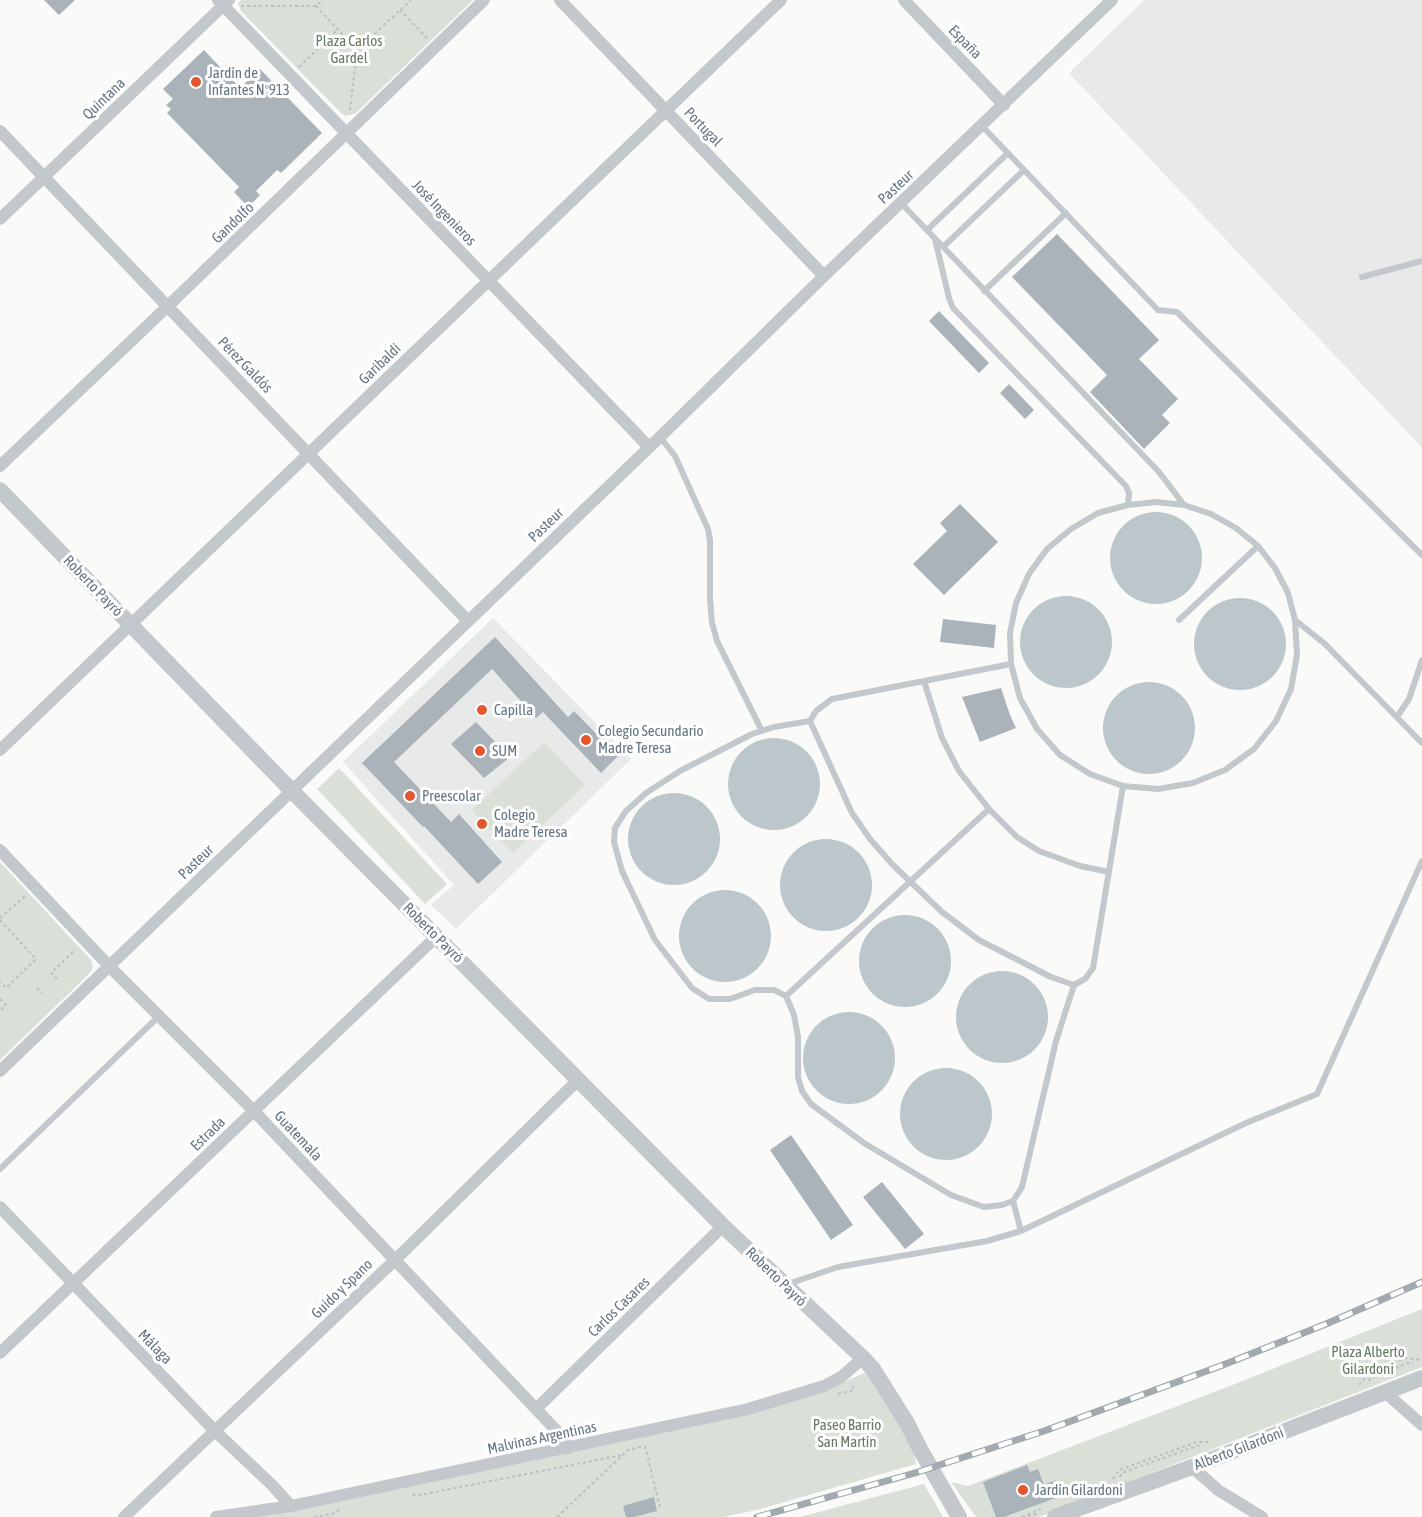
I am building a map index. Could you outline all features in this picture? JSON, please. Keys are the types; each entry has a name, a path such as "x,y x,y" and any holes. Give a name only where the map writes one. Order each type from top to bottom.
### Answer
{"street":[{"name":"Gandolfo","path":"0,465 484,0"},
{"name":"Portugal","path":"560,0 824,276"},
{"name":"Garibaldi","path":"0,750 781,0"},
{"name":"España","path":"904,0 1004,105"},
{"name":"Pasteur","path":"0,1071 1112,0"},
{"name":"José Ingenieros","path":"224,2 347,134 649,447"},
{"name":"Quintana","path":"0,219 224,2"},
{"name":"Pérez Galdós","path":"0,130 468,621"},
{"name":"Roberto Payró","path":"0,490 292,791 578,1080 784,1286 868,1364 890,1394 959,1517"},
{"name":"Guatemala","path":"0,850 109,966 254,1111 556,1430 568,1448"},
{"name":"Estrada","path":"0,1353 436,937"},
{"name":"Guido y Spano","path":"124,1517 395,1260 578,1080"},
{"name":"Málaga","path":"0,1207 215,1431 291,1506"},
{"name":"Carlos Casares","path":"536,1409 723,1226"},
{"name":"Malvinas Argentinas","path":"216,1517 291,1506 748,1409 824,1386 868,1364"},
{"name":"Alberto Gilardoni","path":"1048,1513 1192,1467 1422,1378"},
{"path":"1386,1393 1422,1425"},
{"path":"1192,1467 1218,1490 1262,1517"}],"lane":[{"path":"982,126 1158,310 1177,312 1422,555"},
{"path":"927,230 1008,153"},
{"path":"943,247 1024,170"},
{"path":"901,203 1159,472 1184,506"},
{"path":"984,291 1066,213"},
{"path":"935,239 953,308 1126,486 1129,493 1128,505"},
{"path":"1362,277 1422,261"},
{"path":"660,437 675,456 708,529 712,623 717,641 762,731"},
{"path":"1156,502 1184,506 1211,514 1236,528 1258,546 1275,568 1288,593 1295,620 1297,655 1291,689 1276,721 1254,748 1225,770 1193,783 1158,789 1123,786 1090,774 1060,755 1037,729 1020,698 1011,664 1010,633 1017,603 1029,574 1047,549 1071,529 1098,513 1128,505 1156,502"},
{"path":"1179,620 1258,546"},
{"path":"1295,620 1325,644 1422,743"},
{"path":"1396,717 1409,699 1422,660"},
{"path":"1011,664 832,699 816,711 810,721 774,727 752,734 680,771 646,793 626,811 615,828 614,842 622,871 655,940 692,988 709,999 730,999 754,990 774,990 786,996 794,1015 798,1038 798,1077 802,1091 811,1104 864,1143 951,1195 984,1207 1013,1201 1022,1187 1056,1041 1074,985 1085,978 1093,968 1123,786"},
{"path":"924,681 942,738 959,771 989,809 1017,837 1039,851 1080,866 1109,872"},
{"path":"810,721 852,813 870,839 909,882 942,912 979,940 1051,977 1074,985"},
{"path":"786,996 989,809"},
{"path":"784,1286 838,1267 987,1241 1021,1231 1246,1123 1317,1094 1422,861"},
{"path":"0,1169 159,1016"},
{"path":"1013,1201 1021,1231"}],"path":[{"path":"224,2 316,6 323,0"},
{"path":"347,134 357,50 411,0"},
{"path":"316,6 357,50"},
{"path":"400,10 436,47"},
{"path":"291,75 338,29"},
{"path":"0,982 6,988 36,959 0,919 35,887"},
{"path":"57,979 51,973 86,941"},
{"path":"37,988 42,993"},
{"path":"0,999 6,1005 0,1011"},
{"path":"1357,1386 1369,1373 1405,1358 1422,1360"},
{"path":"834,1396 854,1390 848,1372"},
{"path":"1112,1481 1119,1470 1197,1442 1212,1442"},
{"path":"557,1517 628,1450 645,1446 660,1507"},
{"path":"410,1491 415,1496 624,1455"},
{"path":"314,1517 336,1513 340,1507"},
{"path":"1022,1517 1048,1513"}],"shaded area":[{"path":"1144,0 1422,0 1422,448 1069,73"},
{"path":"1156,512 1182,520 1194,532 1202,558 1194,584 1182,596 1156,604 1130,596 1118,584 1110,558 1118,532 1130,520"},
{"path":"1066,596 1092,604 1104,616 1112,642 1104,668 1092,680 1066,688 1040,680 1028,668 1020,642 1028,616 1040,604"},
{"path":"1240,598 1266,606 1278,618 1286,644 1278,670 1266,682 1240,690 1214,682 1202,670 1194,644 1202,618 1214,606"},
{"name":"Colegio Madre Teresa","path":"493,618 631,759 456,929 431,905 454,885 343,762"},
{"path":"1149,682 1175,690 1187,702 1195,728 1187,754 1175,766 1149,774 1123,766 1111,754 1103,728 1111,702 1123,690"},
{"path":"774,738 800,746 812,758 820,784 812,810 800,822 774,830 748,822 736,810 728,784 736,758 748,746"},
{"path":"674,793 700,801 712,813 720,839 712,865 700,877 674,885 648,877 636,865 628,839 636,813 648,801"},
{"path":"826,839 852,847 864,859 872,885 864,911 852,923 826,931 800,923 788,911 780,885 788,859 800,847"},
{"path":"725,890 751,898 763,910 771,936 763,962 751,974 725,982 699,974 687,962 679,936 687,910 699,898"},
{"path":"905,915 931,923 943,935 951,961 943,987 931,999 905,1007 879,999 867,987 859,961 867,935 879,923"},
{"path":"1002,971 1028,979 1040,991 1048,1017 1040,1043 1028,1055 1002,1063 976,1055 964,1043 956,1017 964,991 976,979"},
{"path":"849,1012 875,1020 887,1032 895,1058 887,1084 875,1096 849,1104 823,1096 811,1084 803,1058 811,1032 823,1020"},
{"path":"946,1068 972,1076 984,1088 992,1114 984,1140 972,1152 946,1160 920,1152 908,1140 900,1114 908,1088 920,1076"}],"green space":[{"name":"Plaza Carlos Gardel","path":"241,0 473,0 356,113 346,116 241,11 238,3"},
{"path":"544,742 585,785 513,853 472,810"},
{"path":"339,768 447,884 425,904 317,789"},
{"path":"0,862 91,960 93,966 91,972 0,1060"},
{"name":"Plaza Alberto Gilardoni","path":"1422,1309 1422,1367 1039,1517 976,1517 951,1482 968,1486 1235,1384"},
{"name":"Paseo Barrio San Martín","path":"865,1373 871,1375 913,1449 916,1464 757,1510 723,1517 243,1517 824,1390"},
{"path":"924,1484 943,1517 800,1517"}],"building":[{"path":"44,0 75,0 59,15"},
{"path":"204,50 240,88 260,69 322,133 281,173 277,170 256,191 260,195 248,207 234,192 239,187 167,113 171,109 166,105 173,99 163,89"},
{"path":"1057,234 1159,340 1139,359 1178,399 1162,415 1170,423 1144,449 1090,392 1107,375 1012,277"},
{"path":"939,311 989,363 979,373 929,321"},
{"path":"1009,384 1034,410 1025,419 1000,393"},
{"path":"960,504 998,542 944,595 913,564 947,531 940,523"},
{"path":"943,619 996,625 994,648 940,642"},
{"path":"495,637 568,717 574,711 618,756 601,773 543,712 536,718 492,669 394,762 451,822 459,814 502,862 478,884 362,763"},
{"path":"1001,688 1016,728 980,742 962,697"},
{"name":"SUM","path":"476,722 510,757 484,778 451,744"},
{"path":"791,1135 853,1225 831,1240 770,1150"},
{"path":"882,1182 924,1234 905,1249 863,1197"},
{"name":"Jardín Gilardoni","path":"1027,1465 1030,1472 1038,1469 1044,1485 1056,1480 1061,1496 1004,1517 996,1517 983,1482"},
{"path":"654,1497 657,1511 626,1517 623,1506"}],"railway":[{"path":"757,1517 915,1473 1044,1431 1223,1365 1326,1324 1422,1282"}],"place":[{"name":"Jardín de Infantes Nº913","path":"196,82"},
{"name":"Capilla","path":"482,710"},
{"name":"Colegio Secundario Madre Teresa","path":"586,740"},
{"name":"SUM","path":"480,751"},
{"name":"Preescolar","path":"410,796"},
{"name":"Colegio Madre Teresa","path":"482,824"},
{"name":"Jardín Gilardoni","path":"1023,1490"}]}
